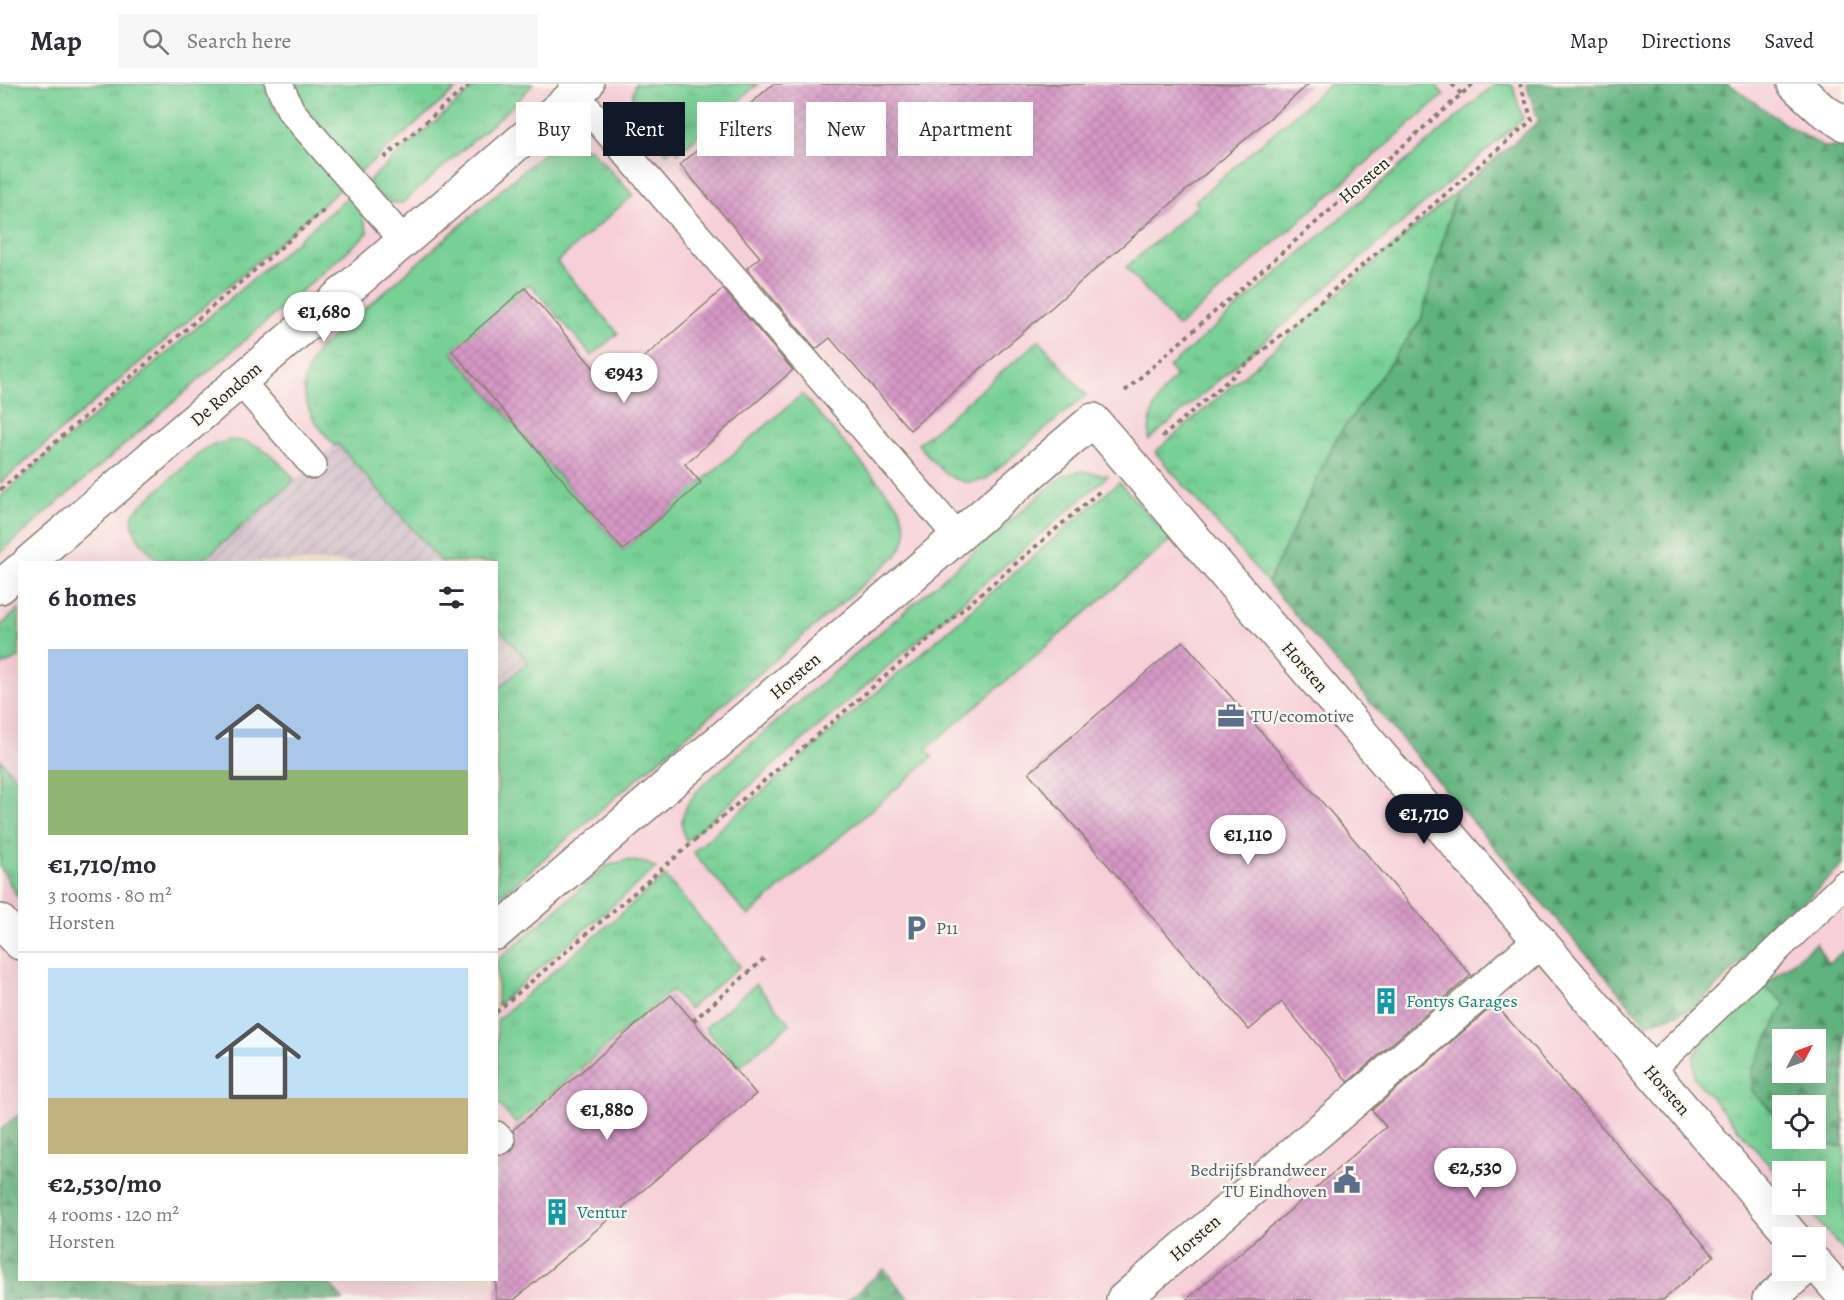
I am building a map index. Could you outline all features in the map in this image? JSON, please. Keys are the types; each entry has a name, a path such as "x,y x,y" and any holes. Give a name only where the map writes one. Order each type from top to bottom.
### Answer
{"street":[{"path":"1794,84 1821,110 1844,124"},
{"name":"De Rondom","path":"29,561 404,241 578,87"},
{"name":"Horsten","path":"498,931 1093,420 1785,1227"},
{"path":"0,587 18,572"},
{"path":"0,921 18,941"},
{"name":"Horsten","path":"1123,1300 1540,941"},
{"path":"1826,1276 1844,1296"},
{"path":"1769,1300 1791,1281"}],"lane":[{"path":"279,84 291,111 404,241"},
{"path":"578,87 957,536"},
{"path":"240,381 313,465"},
{"path":"1650,1071 1844,885"}],"path":[{"path":"0,490 470,84"},
{"path":"1452,84 1461,94"},
{"name":"Horsten","path":"1093,420 1473,84"},
{"path":"498,1010 1532,120 1520,84"},
{"path":"693,1021 764,959"}],"shaded area":[{"path":"0,84 1844,84 1844,1300 0,1300"},
{"path":"338,443 440,561 202,561"},
{"path":"498,628 528,662 498,689"}],"green space":[{"path":"0,84 265,84 277,113 287,127 342,188 0,483"},
{"path":"296,84 462,84 359,173 304,106"},
{"path":"478,84 533,84 516,103 402,203 385,202 367,182"},
{"path":"635,84 758,84 737,102 697,102 697,137 685,147 685,102 633,102"},
{"path":"1330,84 1435,84 1444,95 1178,327 1126,267 1198,205 1195,201"},
{"path":"1495,84 1512,84 1523,119 1149,440 1150,421 1155,405 1176,376 1169,367"},
{"path":"1526,84 1729,84 1788,126 1824,147 1844,147 1844,864 1693,1009 1646,1024 1268,583 1336,439 1421,320 1456,192 1539,121"},
{"path":"591,150 633,195 557,262 618,333 592,356 530,284 452,352 623,550 802,394 898,505 906,537 896,556 498,898 498,689 528,662 498,627 498,561 440,561 338,444 335,446 316,423 306,400 304,388 310,363 319,349 540,156 591,156"},
{"path":"1456,192 1421,320 1336,439 1268,583 1155,452"},
{"path":"349,196 361,212 368,233 0,553 0,497"},
{"path":"1039,340 1086,395 986,479 965,482 947,474 918,444"},
{"path":"230,440 251,443 267,452 295,480 202,561 158,561 135,533 132,519 134,512 208,447"},
{"path":"1082,471 1108,476 686,841 682,825 685,810 693,796 704,784 1052,485 1063,476"},
{"path":"1119,482 1171,540 926,749 933,757 748,916 693,852"},
{"path":"18,610 18,658 0,666 0,626"},
{"path":"0,759 18,781 18,896 0,867"},
{"path":"627,860 646,863 656,868 498,1004 498,960 607,866"},
{"path":"665,876 740,966 689,1009 672,990 516,1124 498,1103 498,1019"},
{"path":"1816,943 1828,964 1844,950 1843,1146 1826,1145 1826,1095 1772,1095 1772,1111 1752,1091 1752,1071 1772,1030 1772,1083 1826,1083 1826,1029 1772,1029 1785,1003 1763,986"},
{"path":"756,984 790,1024 739,1067 705,1028"},
{"path":"1763,986 1785,1003 1775,1029 1772,1029 1772,1038 1752,1091 1772,1111 1772,1149 1826,1149 1826,1145 1844,1146 1844,1251 1826,1230 1826,1227 1823,1227 1813,1215 1826,1215 1826,1161 1772,1161 1772,1168 1694,1078 1694,1055 1714,1029"},
{"path":"18,1115 18,1281 321,1281 331,1285 343,1300 0,1300 0,1130"},
{"path":"884,1269 910,1300 848,1300"}],"building":[{"path":"773,84 1309,84 910,430 830,338 816,349 747,268 760,257 680,165 697,150 697,156 794,156 794,102 752,102"},
{"path":"525,288 610,387 723,289 793,370 685,464 701,483 623,550 452,351"},
{"path":"1183,641 1471,975 1348,1082 1282,1002 1249,1030 1029,773"},
{"name":"Ventur","path":"671,995 756,1094 514,1300 496,1300 498,1154 512,1151 516,1143 513,1130"},
{"path":"1495,1004 1714,1256 1663,1300 1186,1300 1386,1127 1372,1110"}],"place":[{"name":"TU/ecomotive","path":"1231,716"},
{"name":"P11","path":"916,928"},
{"name":"Fontys Garages","path":"1386,1001"},
{"name":"Bedrijfsbrandweer TU Eindhoven","path":"1347,1180"},
{"name":"Ventur","path":"557,1212"}]}
